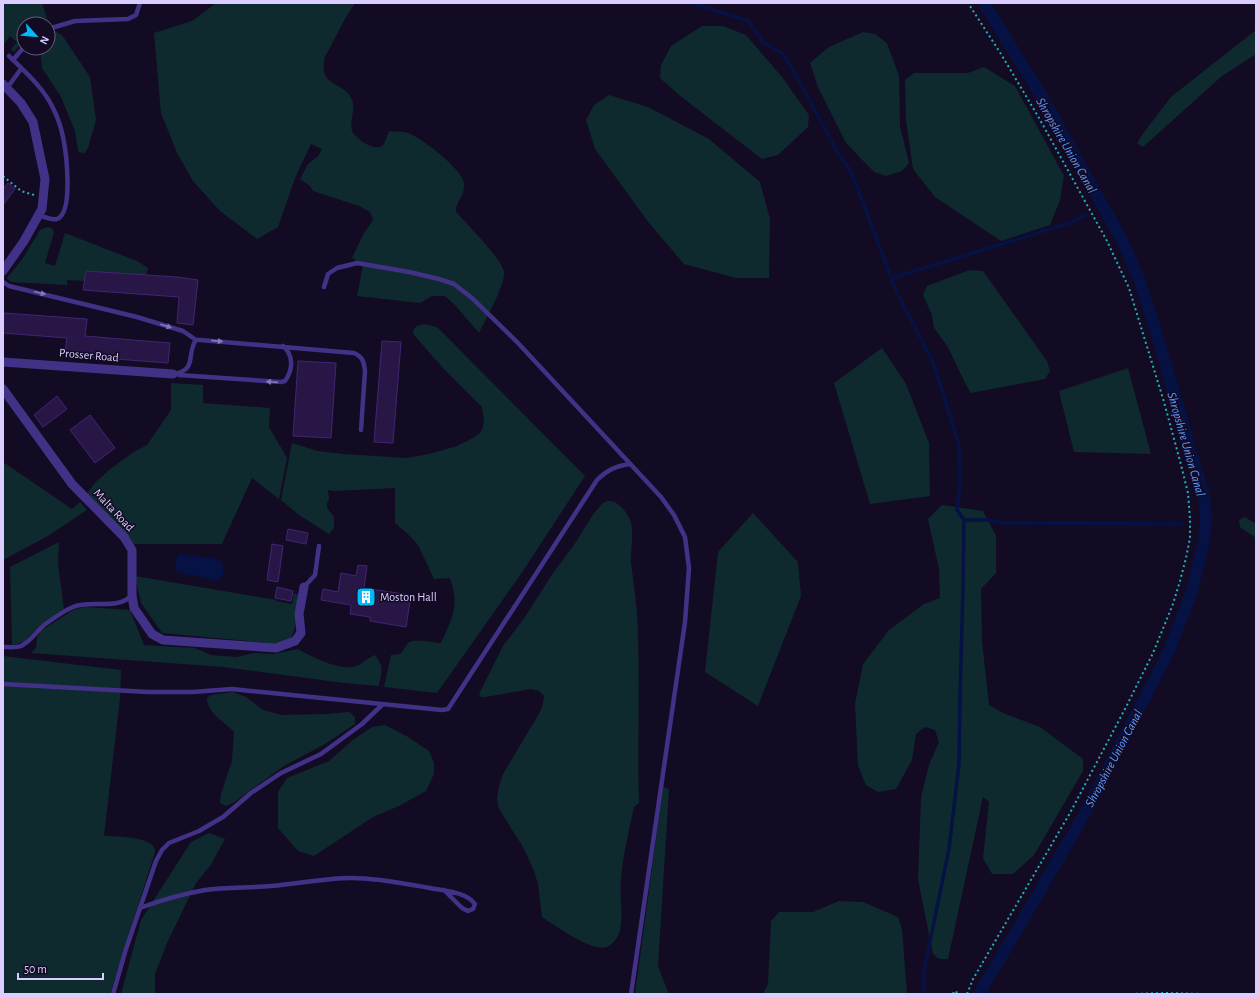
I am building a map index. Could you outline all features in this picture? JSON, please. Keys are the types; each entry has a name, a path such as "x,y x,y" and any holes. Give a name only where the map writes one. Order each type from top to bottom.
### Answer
{"street":[{"path":"3,271 24,241 42,209 44,180 33,122 21,103 5,86"},
{"name":"Prosser Road","path":"3,362 173,374"},
{"name":"Malta Road","path":"3,389 72,484 124,536 132,550 132,595 134,608 152,634 162,640 276,648 295,641 301,633 299,614 304,587"}],"lane":[{"path":"56,27 75,21 128,19 136,15 140,3"},
{"path":"16,54 11,58 38,85 53,108 63,136 68,172 66,207 62,214 57,218 39,215"},
{"path":"5,86 21,69"},
{"path":"324,287 328,274 337,268 357,263 409,272 454,284 472,298 518,343 630,464 674,515 685,537 688,568 685,622 631,994"},
{"path":"3,282 10,286 137,317 183,331 196,340 283,346 354,353 360,355 364,361 366,371 361,430"},
{"path":"173,374 181,373 191,363 193,344 196,340"},
{"path":"173,374 281,382 285,381 289,376 291,357 289,351 283,346"},
{"path":"3,684 148,692 193,692 232,689 382,705 442,710 448,709 597,480 606,471 630,464"},
{"path":"304,587 315,576 319,546"},
{"path":"3,647 20,647 31,640 44,626 73,607 85,604 118,603 127,601 132,595"},
{"path":"113,994 140,908 156,861 162,850 169,844 198,831 223,817 251,793 281,773 321,754 362,724 382,705"},
{"path":"140,908 163,899 205,890 272,886 310,881 353,878 444,890 471,899 475,904 473,909 468,911 462,908 444,890"}],"path":[{"path":"966,994 973,979 1070,813 1153,653 1173,604 1190,538 1188,493 1164,402 1129,288 1107,241 1050,137 1001,54 968,3"},
{"path":"3,176 21,191 43,197"},
{"path":"953,994 954,991 960,994"},
{"path":"1131,994 1203,994"}],"green space":[{"path":"3,3 42,3 46,16 16,16 16,41 10,36 3,45"},
{"path":"216,3 355,3 325,57 325,74 328,79 349,94 353,104 351,123 352,131 361,141 370,146 379,147 384,144 389,131 408,133 431,147 449,162 462,177 464,187 456,208 456,212 491,251 498,260 504,273 498,295 479,333 455,305 445,296 432,296 420,303 357,296 363,265 352,258 363,235 373,220 370,212 359,206 313,191 310,186 300,179 308,164 318,156 322,149 311,144 295,178 278,227 257,239 220,211 193,181 177,153 161,113 154,33 192,21"},
{"path":"702,26 723,26 746,35 782,77 809,115 808,127 778,155 762,159 679,95 660,78 661,65 671,46"},
{"path":"1256,30 1256,54 1222,76 1143,147 1137,143 1171,97"},
{"path":"56,32 62,35 90,77 96,120 88,148 84,154 78,151 75,131 61,97 42,68 41,56 56,56"},
{"path":"863,32 875,34 887,43 899,76 900,126 909,163 902,171 886,176 874,172 846,143 818,87 810,63 829,47"},
{"path":"16,43 16,50 14,52 11,49"},
{"path":"984,67 1015,86 1064,176 1060,200 1050,225 1001,241 935,197 913,169 906,120 905,80 914,73 968,73"},
{"path":"609,95 648,107 709,139 760,182 770,219 769,278 736,278 684,264 649,223 595,149 586,120 594,105"},
{"path":"47,227 52,228 54,232 45,263 55,266 65,233 137,261 148,268 146,275 86,271 85,281 67,280 67,285 11,282 7,278 23,258 40,230"},
{"path":"970,270 983,271 1047,361 1050,371 1045,379 971,393 948,347 934,328 932,315 923,295 927,286"},
{"path":"424,324 437,327 585,476 523,571 437,693 384,687 391,655 400,654 408,643 414,641 441,643 451,619 454,604 453,588 450,578 434,579 418,545 395,523 395,488 335,491 328,490 329,500 327,503 327,508 334,517 334,528 329,534 299,515 281,500 292,443 318,451 406,458 429,454 457,446 480,433 484,421 482,407 443,368 413,334 415,328"},
{"path":"882,348 906,384 929,443 930,496 870,504 834,383"},
{"path":"1128,368 1151,454 1074,452 1059,391"},
{"path":"171,383 203,385 203,403 270,408 269,427 287,458 279,499 252,478 222,544 134,544 86,495 94,484 109,470 132,453 147,445 171,410"},
{"path":"3,462 72,509 80,502 87,510 48,536 3,560"},
{"path":"608,501 615,502 624,510 630,520 632,530 631,562 638,628 639,803 634,807 623,861 621,885 622,917 619,932 611,944 607,947 600,948 583,942 564,932 542,917 538,884 534,871 523,847 498,806 497,797 503,774 540,712 544,696 539,691 531,689 485,697 481,697 479,694 503,646 525,617 594,513 603,503"},
{"path":"942,505 983,511 996,536 996,573 981,589 982,641 989,705 1003,713 1040,727 1083,759 1083,771 1034,855 1013,874 992,874 983,858 989,802 983,797 948,959 938,958 933,954 918,879 921,797 929,765 939,742 935,730 925,727 916,734 912,760 896,789 878,792 866,785 858,766 855,704 863,664 889,630 924,604 940,598 939,569 928,519"},
{"path":"753,513 798,562 801,596 758,706 705,672 718,552"},
{"path":"1245,517 1256,524 1256,538 1240,527 1239,520"},
{"path":"59,542 58,564 64,609 41,624 25,641 12,646 10,567"},
{"path":"135,576 292,604 294,593 299,595 299,598 294,631 288,640 270,643 162,633 141,603"},
{"path":"85,607 130,610 144,645 195,648 211,655 236,657 254,653 274,654 298,649 328,663 345,667 359,665 375,655 381,667 379,686 344,683 223,667 31,653 36,648 37,638 41,631 73,610"},
{"path":"3,656 121,670 120,698 104,836 128,837 141,840 152,845 155,852 110,994 3,994"},
{"path":"233,692 246,697 263,710 282,715 349,712 355,717 355,724 325,744 284,766 233,803 226,806 220,803 221,794 232,761 234,732 213,713 208,704 207,698 211,695"},
{"path":"385,725 408,737 429,751 434,763 434,774 426,791 399,806 373,817 314,856 298,851 278,828 278,792 287,778 329,761 353,740 372,727"},
{"path":"663,787 669,789 658,966 668,992 672,994 635,994"},
{"path":"209,833 225,839 210,866 196,883 167,943 155,974 155,994 121,994 141,920 191,842"},
{"path":"839,901 863,902 898,917 902,929 907,994 763,994 768,984 771,921 779,912 813,912"}],"shaded area":[{"path":"179,554 218,559 223,565 224,574 219,581 176,572 175,563"}],"building":[{"path":"8,183 15,189 3,205 3,189"},
{"path":"86,271 177,277 198,280 193,325 177,323 179,297 83,290"},
{"path":"4,313 87,319 85,336 170,343 168,363 89,357 89,354 65,352 67,338 3,333"},
{"path":"382,341 401,342 393,443 374,442"},
{"path":"298,361 336,363 331,438 293,436"},
{"path":"57,396 67,409 43,427 34,415"},
{"path":"90,415 115,448 95,463 70,430"},
{"path":"288,529 308,533 306,544 286,540"},
{"path":"272,544 283,546 278,582 267,580"},
{"name":"Moston Hall","path":"358,565 367,566 364,588 411,595 406,627 370,621 370,617 350,614 351,605 321,600 323,589 338,592 341,573 356,576"},
{"path":"277,587 293,591 291,601 275,598"}],"waterway":[{"path":"693,3 748,21 764,43 783,54 797,77 838,153 851,171 897,293 933,362 959,445 960,484 957,510 964,520 959,764 949,849 924,971 924,994"},
{"name":"Shropshire Union Canal","path":"979,994 1085,813 1169,651 1192,591 1204,540 1206,517 1204,496 1139,279 1123,242 1045,102 984,3"},
{"path":"892,278 1070,223 1086,215"},
{"path":"964,520 987,520 1005,523 1183,524"}],"place":[{"name":"Moston Hall","path":"366,597"}]}
